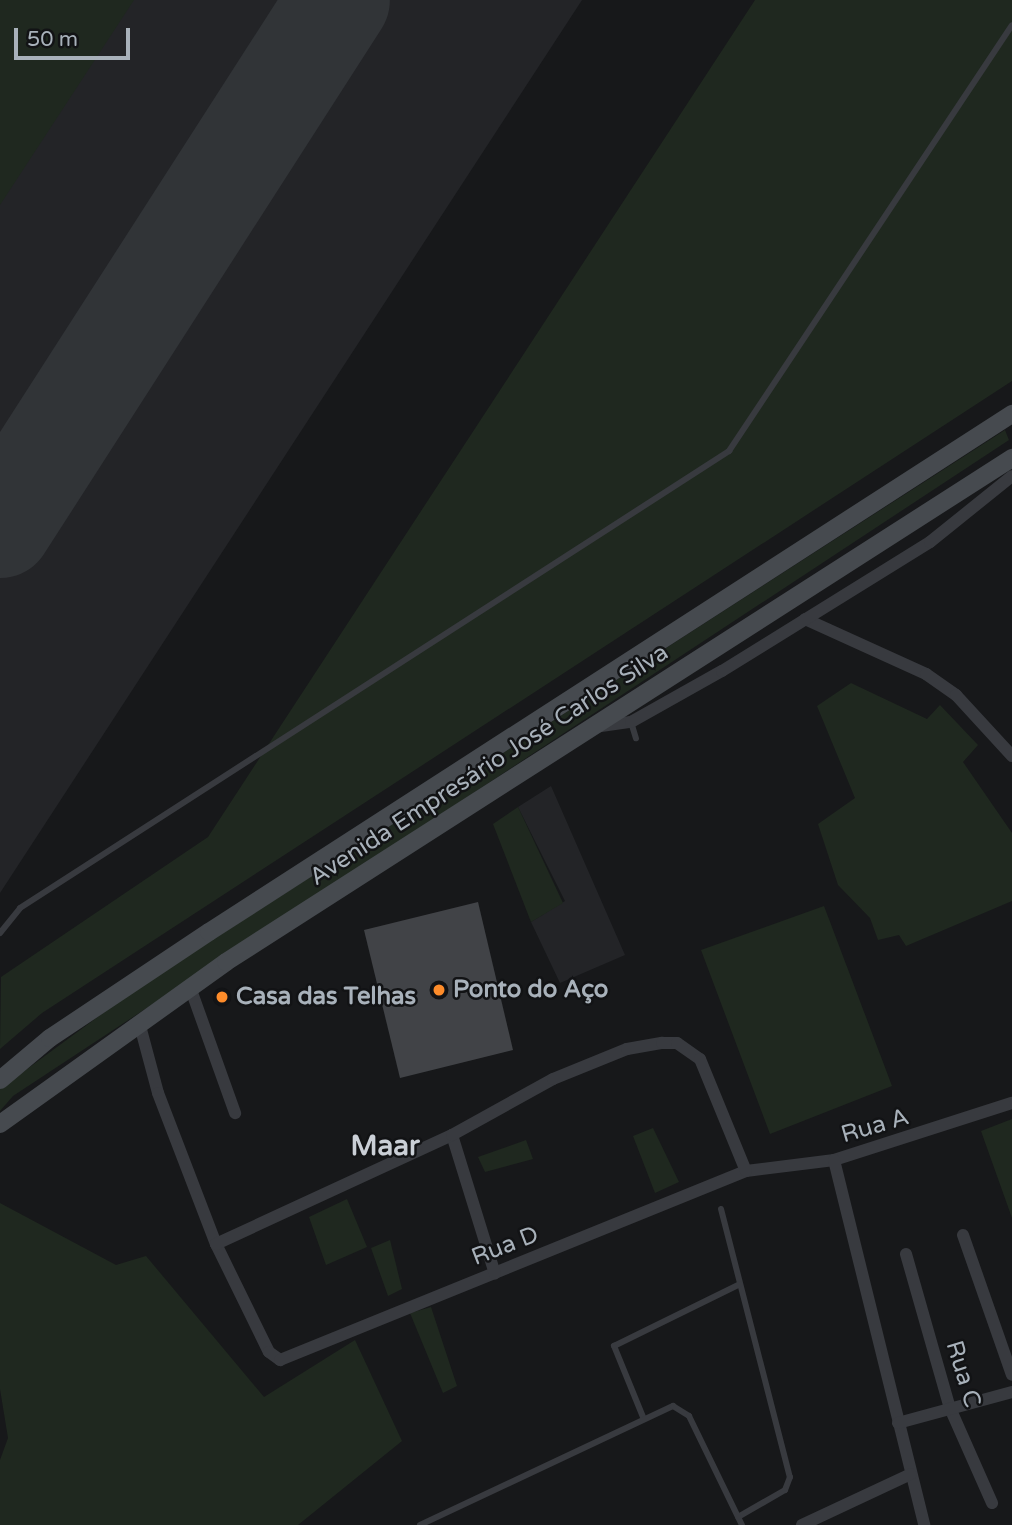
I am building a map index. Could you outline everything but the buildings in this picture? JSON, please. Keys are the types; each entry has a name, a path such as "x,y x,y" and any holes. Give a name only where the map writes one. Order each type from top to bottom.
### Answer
{"main road":[{"name":"Avenida Empresário José Carlos Silva","path":"0,1080 50,1038 209,932 1012,415"},
{"name":"Avenida Empresário José Carlos Silva","path":"0,1124 190,987 1012,458"}],"street":[{"path":"593,727 631,722 805,620 982,505 1012,476"},
{"path":"874,547 887,569"},
{"path":"805,620 926,674 956,695 1012,756"},
{"path":"190,987 235,1113"},
{"path":"139,1022 158,1093 216,1244 452,1135 553,1079 627,1049 662,1043 688,1048 699,1059 746,1171"},
{"name":"Rua A","path":"746,1171 834,1160 1012,1103"},
{"path":"452,1135 495,1274"},
{"path":"834,1160 924,1525"},
{"name":"Rua D","path":"216,1244 268,1352 280,1360 746,1171"},
{"path":"963,1235 1012,1375"},
{"name":"Rua C","path":"906,1254 950,1408 992,1503"},
{"path":"898,1423 1012,1392"},
{"path":"802,1525 911,1474"}],"lane":[{"path":"0,933 20,908 729,451 1012,25"},
{"path":"631,722 636,738"},
{"path":"722,1209 790,1477 785,1490 738,1517"},
{"path":"643,1417 614,1346 740,1284"},
{"path":"420,1525 643,1417 673,1406 689,1416 741,1525"}],"shaded area":[{"path":"0,0 582,0 0,893"},
{"path":"0,0 134,0 0,205"},
{"path":"755,0 1012,0 1012,381 42,1013 0,1049 1,977 208,837"},
{"path":"1005,430 1009,440 13,1096 0,1111 0,1089 133,991"},
{"path":"851,683 927,719 940,705 978,745 963,762 1012,833 1012,901 906,946 899,935 878,940 870,918 838,885 818,824 855,798 817,706"},
{"path":"551,786 625,955 560,983 531,922 565,901 518,807"},
{"path":"518,807 563,903 531,922 493,824"},
{"path":"824,906 892,1086 770,1134 701,950"},
{"path":"1012,1119 1012,1218 981,1131"},
{"path":"653,1128 679,1182 655,1193 633,1136"},
{"path":"526,1140 533,1159 485,1172 478,1157"},
{"path":"347,1199 367,1247 326,1265 309,1217"},
{"path":"0,1203 116,1265 146,1256 264,1397 355,1340 402,1441 298,1525 0,1525 0,1460 8,1438 0,1389"},
{"path":"390,1240 402,1289 388,1296 371,1248"},
{"path":"431,1307 457,1386 443,1393 410,1313"}],"taxiway":[{"path":"0,483 48,440 83,394"}],"runway":[{"path":"0,526 338,0"}],"place":[{"name":"Ponto do Aço","path":"439,990"},
{"name":"Casa das Telhas","path":"222,997"}],"district":[{"name":"Maar","path":"385,1146"}]}
